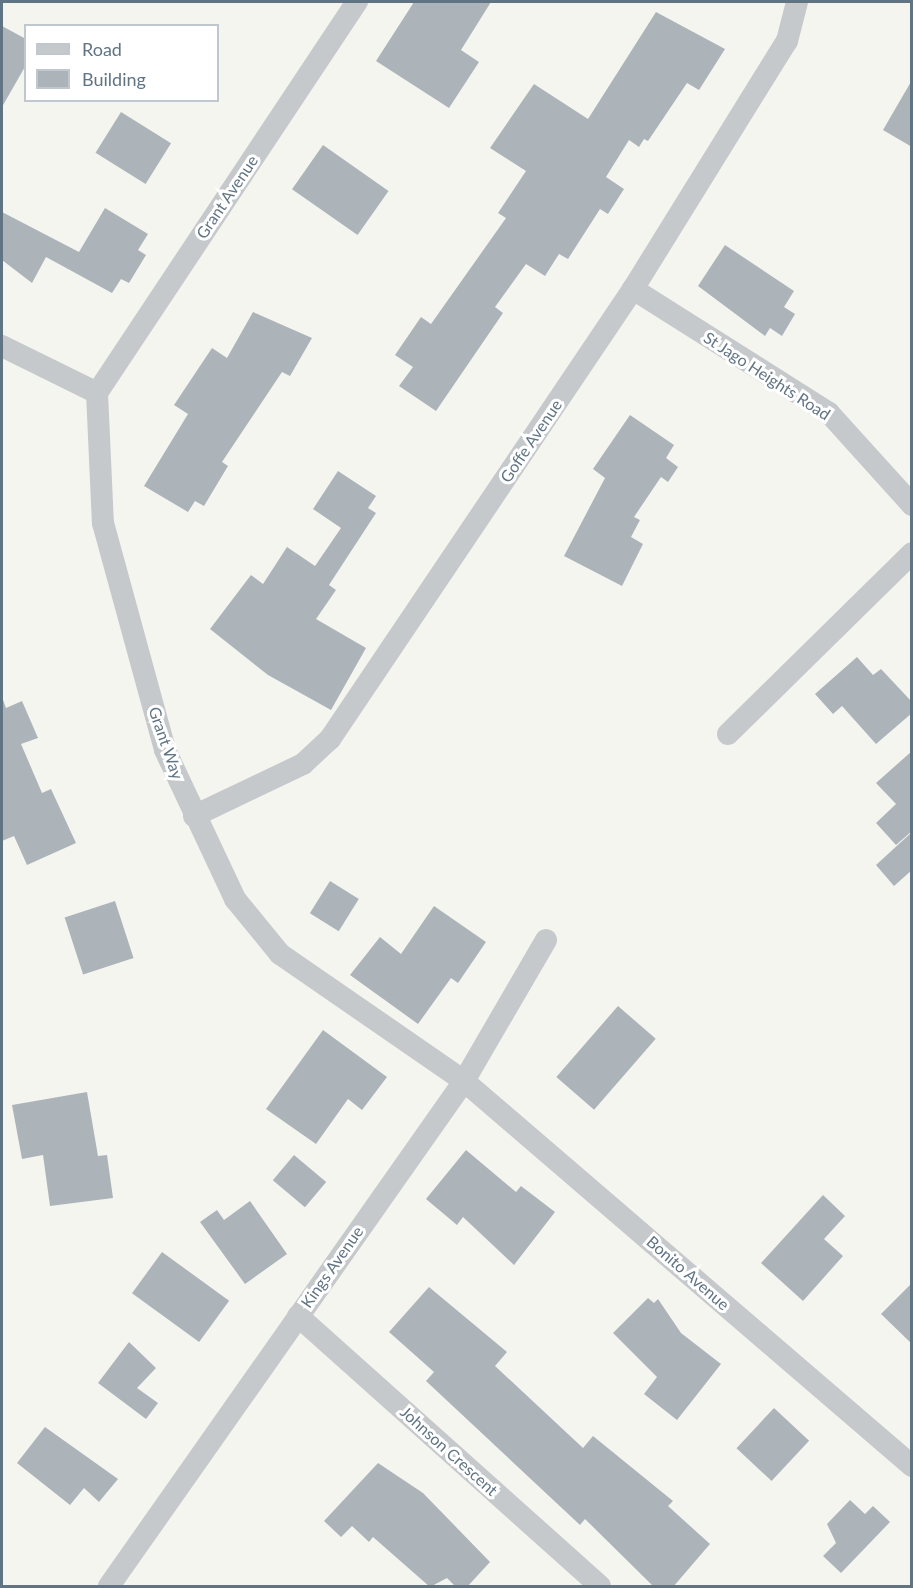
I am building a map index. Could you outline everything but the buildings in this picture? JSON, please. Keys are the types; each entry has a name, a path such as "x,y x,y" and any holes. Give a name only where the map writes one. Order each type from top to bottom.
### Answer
{"street":[{"name":"Grant Avenue","path":"97,393 357,2"},
{"name":"Goffe Avenue","path":"194,816 303,764 330,739 633,289 787,41 797,2"},
{"name":"St Jago Heights Road","path":"633,289 829,413 912,505"},
{"path":"2,346 97,393"},
{"name":"Grant Way","path":"97,393 103,523 165,750 194,816 235,899 280,954 464,1081"},
{"path":"728,734 912,554"},
{"name":"Kings Avenue","path":"116,1584 298,1316 464,1081 546,940"},
{"name":"Bonito Avenue","path":"464,1081 912,1466"},
{"name":"Johnson Crescent","path":"298,1316 600,1587"}]}
